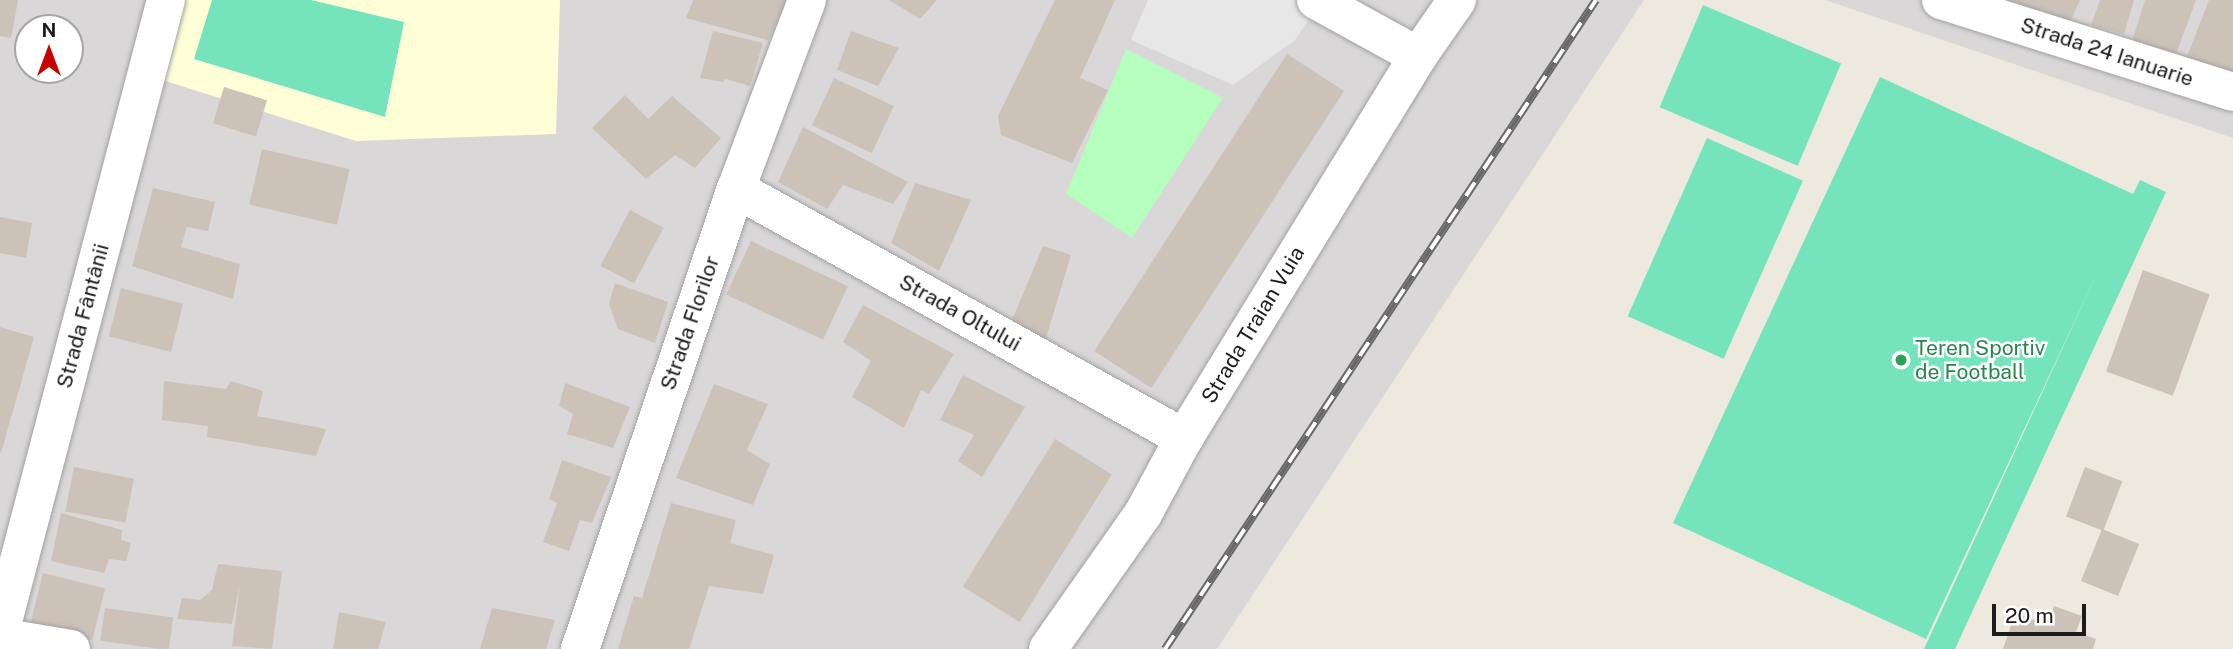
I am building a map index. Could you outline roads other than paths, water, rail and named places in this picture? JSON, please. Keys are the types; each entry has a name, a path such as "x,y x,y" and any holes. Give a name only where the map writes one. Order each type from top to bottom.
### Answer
{"street":[{"name":"Strada Fântânii","path":"0,635 166,0"},
{"name":"Strada Florilor","path":"580,649 736,188 807,0"},
{"path":"1316,0 1418,55"},
{"name":"Strada Traian Vuia","path":"1048,649 1143,514 1184,438 1418,55 1457,0"},
{"name":"Strada 24 Ianuarie","path":"1941,0 2233,92"},
{"name":"Strada Oltului","path":"736,188 1184,438"},
{"path":"0,635 71,649"}],"railway":[{"path":"1165,649 1596,0"}],"place":[{"name":"Teren Sportiv de Football","path":"1901,360"}]}
